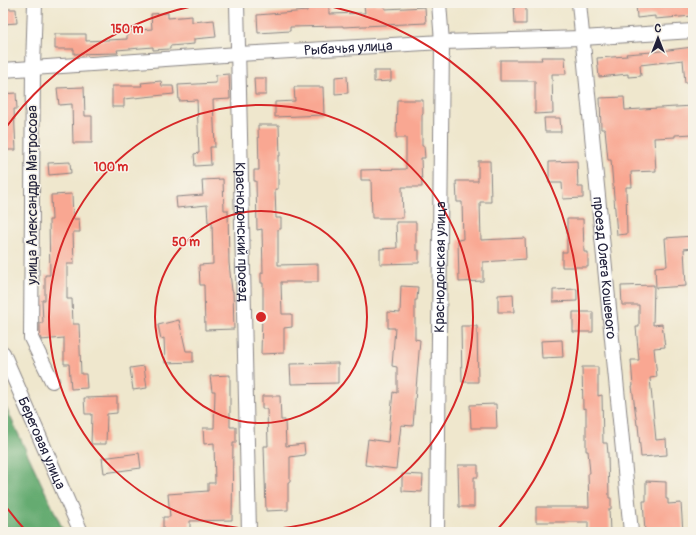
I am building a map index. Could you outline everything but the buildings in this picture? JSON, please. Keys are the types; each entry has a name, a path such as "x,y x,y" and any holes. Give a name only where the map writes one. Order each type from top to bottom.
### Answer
{"street":[{"name":"улица Александра Матросова","path":"34,3 31,338 52,382"},
{"name":"Краснодонский проезд","path":"237,3 249,532"},
{"name":"Краснодонская улица","path":"437,532 442,42 439,3"},
{"name":"проезд Олега Кошевого","path":"579,3 632,532"},
{"name":"Рыбачья улица","path":"3,70 442,42 582,38 693,31"},
{"name":"Береговая улица","path":"3,353 81,532"}],"green space":[{"path":"3,401 64,532 3,532"}]}
